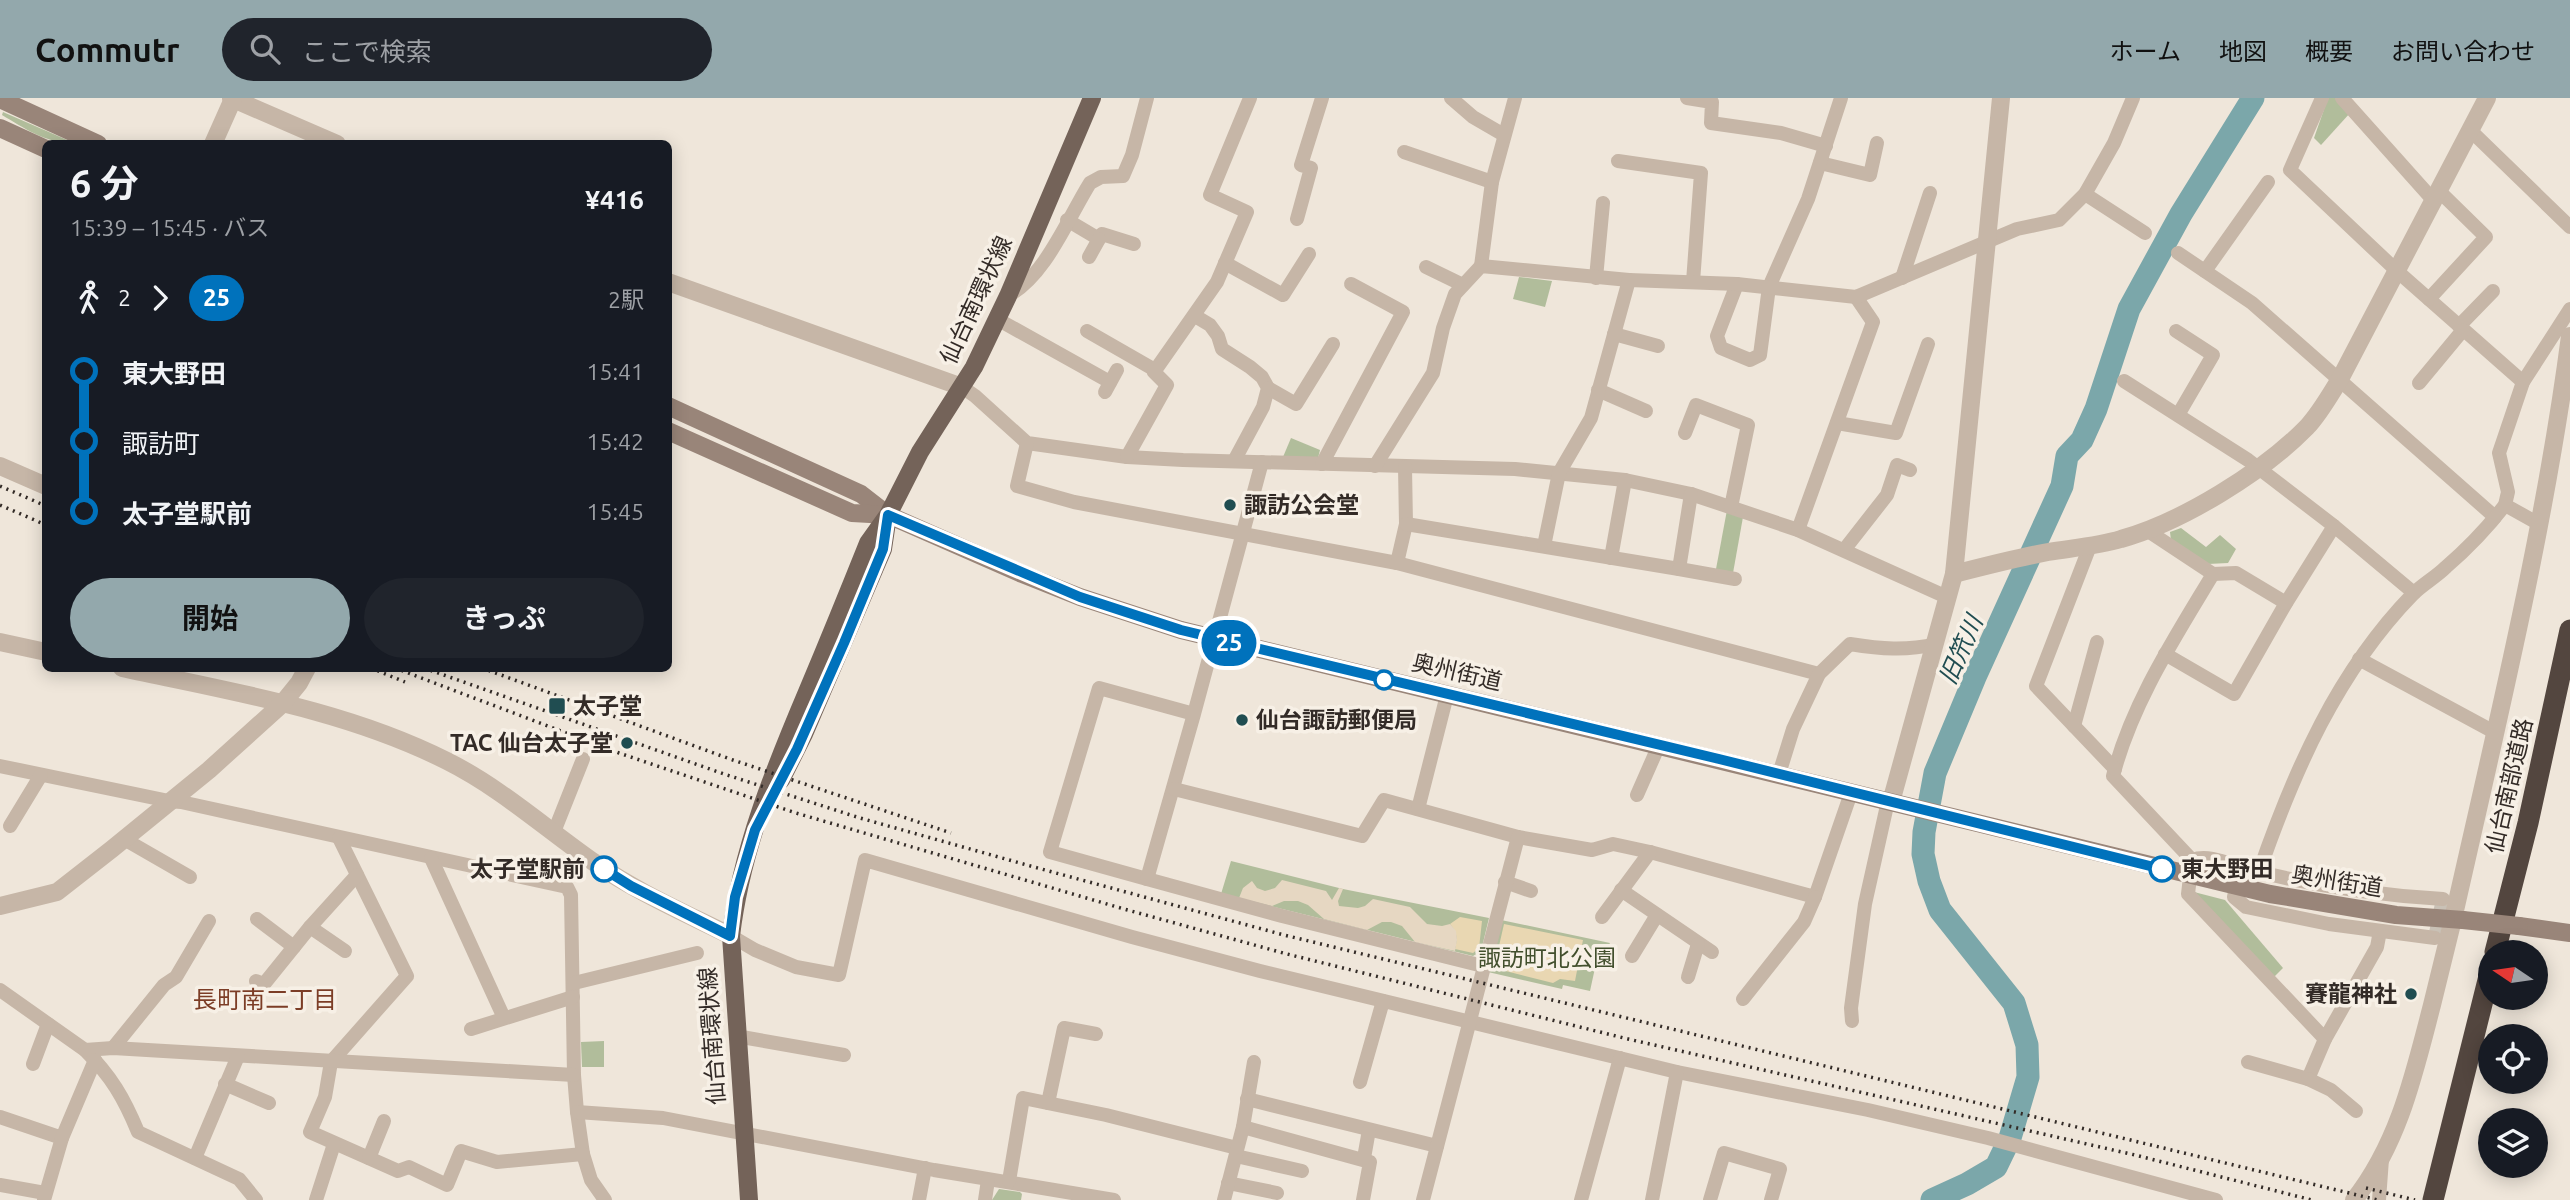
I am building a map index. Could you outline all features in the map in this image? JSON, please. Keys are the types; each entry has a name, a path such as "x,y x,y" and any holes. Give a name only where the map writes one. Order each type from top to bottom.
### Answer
{"highway":[{"name":"仙台南部道路","path":"2498,940 2528,823 2570,630"},
{"path":"2433,1200 2480,1010"}],"main road":[{"name":"仙台南環状線","path":"749,1200 742,1133 730,936 735,897 755,830 778,761 868,543 888,515 920,452 974,367 1008,296 1092,98"},
{"path":"0,99 89,140"},
{"path":"0,128 42,147"},
{"path":"672,408 861,494 888,515"},
{"path":"672,433 852,513 888,515"},
{"name":"奥州街道","path":"888,515 1080,597 1215,639 1851,793 2191,868 2236,886 2347,908 2564,932"}],"street":[{"path":"216,140 232,98 328,140"},
{"path":"1008,296 1024,287 1042,264 1090,183 1101,177 1123,176 1132,155 1147,98"},
{"path":"1155,370 1217,282 1247,212 1210,195 1250,98"},
{"path":"1297,219 1311,168 1301,165 1322,98"},
{"path":"1451,98 1473,117 1504,135"},
{"path":"1375,467 1433,373 1447,313 1455,294 1481,266 1492,182 1515,98"},
{"path":"1687,98 1713,102 1711,123 1781,133 1826,146"},
{"path":"1737,284 1717,336 1721,348 1750,360 1760,355 1769,287 1808,199 1841,98"},
{"path":"1852,1021 1851,1009 1865,904 1895,803 1954,574 2001,98"},
{"path":"1481,266 1596,278 1737,284 1856,297 2017,229 2059,220 2085,194 2114,143 2133,98"},
{"path":"2322,98 2290,170 2397,271 2523,382"},
{"path":"2342,98 2436,196 2486,237 2429,299"},
{"path":"1954,574 2008,560 2120,540 2148,531 2211,498 2258,468 2307,426 2340,379 2470,130 2481,100"},
{"path":"2470,130 2570,227"},
{"path":"1820,163 1870,176 1877,143"},
{"path":"1404,152 1492,182"},
{"path":"1618,161 1700,173 1693,282"},
{"path":"2205,271 2268,182"},
{"path":"1902,278 1930,193"},
{"path":"2085,194 2145,233"},
{"path":"1596,278 1604,203"},
{"path":"1067,220 1099,239"},
{"path":"1089,257 1102,234 1133,244"},
{"path":"2178,253 2252,303 2495,517"},
{"path":"1225,263 1283,295 1309,254"},
{"path":"1426,267 1463,285"},
{"path":"1544,547 1559,473 1591,418 1629,280"},
{"path":"672,283 962,387 1027,443 1127,457 1375,467 1515,469 1625,480 1691,494 1798,530 1949,598"},
{"path":"1322,464 1402,312 1351,285"},
{"path":"2419,383 2493,291"},
{"path":"1798,530 1873,322 1856,297"},
{"path":"2259,872 2302,759 2332,701 2359,659 2414,593 2447,566 2505,505 2508,492 2499,453 2523,382 2570,309"},
{"path":"1195,316 1210,325 1223,349 1262,377 1268,388 1296,404 1333,344"},
{"path":"997,318 1111,381"},
{"path":"1087,331 1155,370 1167,385 1127,457"},
{"path":"2176,331 2213,355 2178,415"},
{"path":"1614,334 1658,346"},
{"path":"2354,1200 2370,1180 2408,1097 2458,920 2539,524 2570,336"},
{"path":"1837,423 1896,433 1928,345"},
{"path":"2124,381 2258,468 2334,526 2414,593"},
{"path":"1234,461 1263,407 1268,388"},
{"path":"1598,390 1646,411"},
{"path":"1685,433 1696,405 1748,425 1731,507"},
{"path":"1027,443 1017,486 1074,502 1397,563 1819,674"},
{"path":"1147,879 1174,789 1262,462"},
{"path":"0,466 42,484"},
{"path":"1844,550 1887,495 1897,466 1910,470"},
{"path":"1397,563 1406,524 1405,467"},
{"path":"1611,558 1625,480"},
{"path":"1679,569 1691,494"},
{"path":"2505,505 2539,524"},
{"path":"1406,524 1735,579"},
{"path":"2165,654 2234,694 2334,526"},
{"path":"2148,531 2213,574 2236,573 2286,603"},
{"path":"2090,546 2036,686 2115,768"},
{"path":"2191,868 2113,776 2127,728 2165,654 2213,574"},
{"path":"0,642 42,651"},
{"path":"2074,726 2097,642"},
{"path":"1779,774 1793,729 1819,674 1850,644 1886,650 1911,650 1936,644"},
{"path":"2359,659 2496,733"},
{"path":"140,672 361,724 408,742 481,780 631,886 755,950 796,967 839,975 865,860 1120,933 1383,1001 1677,1072 1868,1110 2025,1147 2216,1200"},
{"path":"0,906 57,892 209,770 282,704 305,672"},
{"path":"1194,714 1099,688 1050,852 1282,916 1483,966"},
{"path":"1418,809 1447,695"},
{"path":"1637,795 1659,745"},
{"path":"554,832 583,759"},
{"path":"0,766 181,802 567,887 571,895 577,1112 583,1154 591,1180 605,1200"},
{"path":"10,826 41,775"},
{"path":"1174,789 1362,836 1384,800 1518,837 1592,850 1614,844 1650,852 1815,897"},
{"path":"1743,999 1804,922 1851,793"},
{"path":"1423,1200 1518,837"},
{"path":"338,838 407,976 331,1062 325,1097 310,1132 398,1171 409,1167 447,1185 461,1151 497,1162 583,1154"},
{"path":"124,839 190,877"},
{"path":"1602,917 1650,852"},
{"path":"2325,1039 2188,894 2191,868 2202,856 2259,872 2326,885 2403,897 2442,899"},
{"path":"430,858 504,1018"},
{"path":"256,981 264,984 357,875"},
{"path":"1505,882 1531,891"},
{"path":"2236,886 2234,897 2246,907 2329,924 2435,937"},
{"path":"1621,890 1712,952"},
{"path":"1632,957 1657,915"},
{"path":"257,919 294,947"},
{"path":"113,1048 164,985 176,977 209,921"},
{"path":"310,927 345,951"},
{"path":"2308,1079 2325,1039 2377,947 2380,931"},
{"path":"1688,977 1698,944"},
{"path":"471,1028 504,1018 573,990 697,953"},
{"path":"1,995 48,1024 90,1055 124,1097 138,1132 239,1179 256,1200"},
{"path":"1358,1073 1383,1001"},
{"path":"33,1064 48,1024"},
{"path":"1048,1104 1063,1028 1096,1034"},
{"path":"736,1036 844,1055"},
{"path":"90,1055 113,1048 574,1075"},
{"path":"0,1185 45,1196 90,1055"},
{"path":"195,1158 238,1056"},
{"path":"1581,1200 1620,1058"},
{"path":"1224,1200 1243,1127 1254,1062"},
{"path":"2248,1062 2308,1079 2331,1090 2356,1111"},
{"path":"1651,1200 1677,1072"},
{"path":"225,1084 269,1103"},
{"path":"1009,1181 1023,1098 1106,1115 1302,1171"},
{"path":"1247,1099 1437,1146"},
{"path":"577,1112 663,1118 988,1180 1009,1181 1049,1195 1107,1199"},
{"path":"0,1116 62,1138"},
{"path":"369,1158 384,1121"},
{"path":"1243,1127 1364,1158 1370,1162 1363,1200"},
{"path":"1364,1158 1369,1130"},
{"path":"316,1200 334,1144"},
{"path":"1710,1200 1724,1153 1780,1169 1771,1200"},
{"path":"2378,1200 2382,1157"},
{"path":"919,1200 925,1168"},
{"path":"985,1200 988,1180"},
{"path":"1228,1183 1277,1193"}],"green space":[{"path":"2328,98 2337,98 2350,113 2321,145 2314,138"},
{"path":"3,112 67,140 51,140 2,115"},
{"path":"1519,277 1552,281 1545,307 1513,299"},
{"path":"1291,438 1320,450 1318,458 1283,457"},
{"path":"1727,510 1743,517 1733,573 1716,569"},
{"path":"2181,528 2206,547 2220,535 2236,549 2228,563 2208,564 2171,540 2170,532"},
{"name":"諏訪町北公園","path":"1231,861 1343,889 1489,918 1481,951 1473,956 1221,894"},
{"path":"2194,892 2225,900 2283,968 2272,979"},
{"name":"諏訪町北公園","path":"1501,920 1610,943 1595,968 1590,991 1563,985 1562,989 1488,972"},
{"path":"604,1041 604,1067 582,1067 581,1042"},
{"path":"999,1189 1020,1192 1021,1200 992,1200"}],"sand":[{"path":"1460,917 1482,921 1479,948 1473,953 1455,949 1456,935 1450,924"},
{"name":"諏訪町北公園","path":"1504,924 1583,940 1575,981 1560,979 1553,983 1494,968"}],"shaded area":[{"path":"1282,880 1326,891 1332,900 1339,888 1343,889 1338,901 1339,906 1358,908 1373,899 1410,907 1427,924 1450,924 1456,931 1455,951 1415,942 1402,926 1391,922 1382,922 1367,930 1324,919 1308,905 1298,901 1284,901 1272,906 1239,898 1243,888 1252,881 1257,888 1265,891 1275,888"}],"waterway":[{"name":"旧笊川","path":"1932,1200 1996,1167 2010,1138 2028,1077 2027,1045 2014,1003 1940,910 1929,881 1923,854 1924,832 1935,773 1975,677 2062,486 2067,456 2082,440 2096,409 2129,309 2181,214 2253,98"}],"tunnel":[{"path":"2435,938 2443,899"}],"railway":[{"path":"0,486 42,504"},
{"path":"0,505 42,523"},
{"path":"381,672 405,682"},
{"path":"406,672 619,753 796,813 1124,909 1287,954 1628,1039 2135,1155 2312,1200"},
{"path":"435,672 724,774 860,818 1284,935 2378,1200"},
{"path":"493,672 730,759 951,833"},
{"path":"2366,1188 2415,1200"}],"bus line":[{"name":"25","path":"604,869 631,886 730,936 735,897 755,830 797,749 844,643 883,549 888,515 1080,597 1181,630 2162,869"}],"place":[{"name":"諏訪公会堂","path":"1230,505"},
{"name":"太子堂","path":"557,706"},
{"name":"仙台諏訪郵便局","path":"1242,720"},
{"name":"TAC 仙台太子堂","path":"627,743"},
{"name":"太子堂駅前","path":"604,869"},
{"name":"東大野田","path":"2162,869"},
{"name":"賽龍神社","path":"2411,994"}],"district":[{"name":"長町南二丁目","path":"265,1000"}]}
